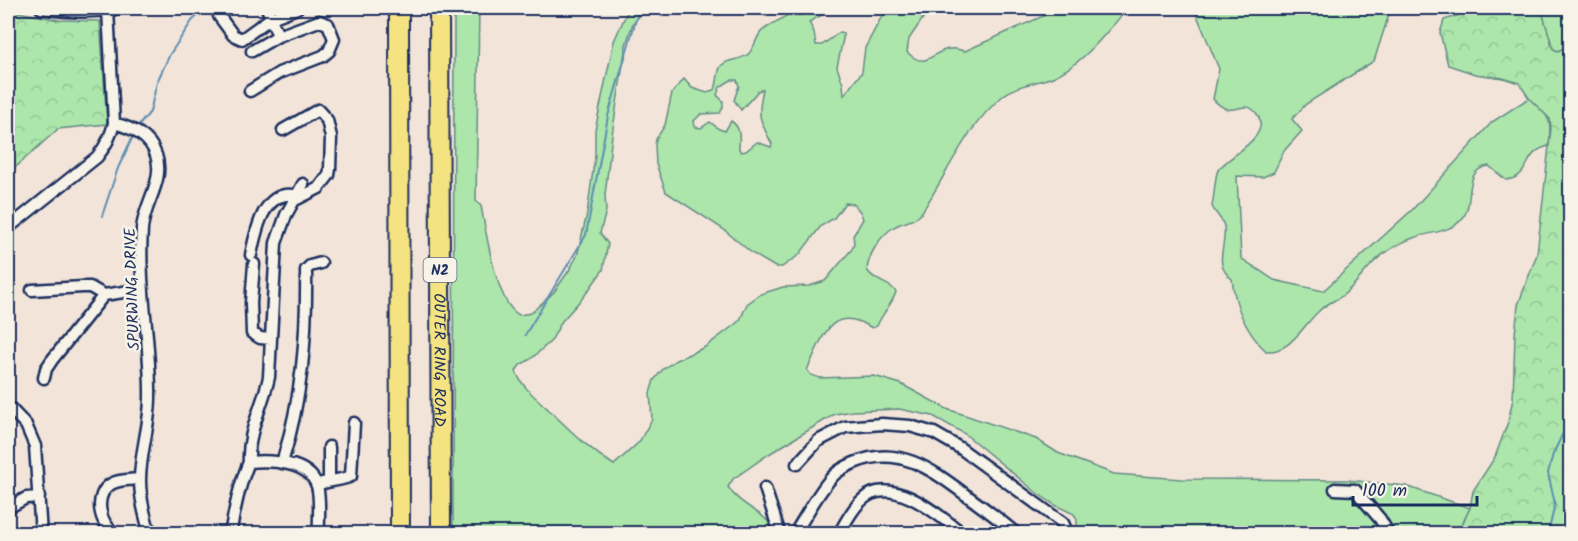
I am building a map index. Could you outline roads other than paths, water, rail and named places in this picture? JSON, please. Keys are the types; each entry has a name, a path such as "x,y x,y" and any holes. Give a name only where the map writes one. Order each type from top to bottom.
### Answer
{"highway":[{"name":"N2","path":"399,8 400,534"},
{"name":"OUTER RING ROAD","path":"440,8 441,534"}],"street":[{"path":"41,8 74,11 120,8"},
{"path":"219,16 234,35 242,39 269,13 297,8"},
{"path":"8,228 97,157 106,146 114,123 108,10"},
{"path":"269,13 278,36"},
{"path":"250,91 279,73 323,56 333,46 334,39 328,24 319,21 278,36 252,51"},
{"path":"271,339 260,338 252,333 252,260 256,230 271,202 284,194 296,198 319,188 329,175 331,137 327,120 318,110 283,130"},
{"name":"SPURWING DRIVE","path":"114,123 143,136 155,152 159,173 142,226 143,289 150,397 140,479 148,533"},
{"path":"231,534 239,489 249,462 248,447 251,432 269,377 276,243 286,215 303,184"},
{"path":"282,463 297,409 301,383 307,320 306,270 310,266 321,263"},
{"path":"32,290 83,286 90,287 104,295 143,289"},
{"path":"44,378 46,369 52,360 104,295"},
{"path":"8,406 19,416 31,435 37,460 41,534"},
{"path":"317,485 351,476 354,423"},
{"path":"797,464 818,441 845,427 882,424 910,426 934,433 960,448 1063,523 1068,534"},
{"path":"328,447 329,480"},
{"path":"798,528 834,475 843,468 858,462 872,457 886,456 899,457 927,468 1017,534"},
{"path":"249,462 282,463 307,473 317,485 319,534"},
{"path":"116,534 105,526 101,516 101,497 112,483 140,479"},
{"path":"765,488 780,534"},
{"path":"1335,489 1355,490 1380,519 1389,534"},
{"path":"839,534 861,500 873,493 886,490 915,501 940,516 963,534"},
{"path":"8,508 26,498 39,497"}],"waterway":[{"path":"136,129 150,112 157,82 170,54 192,21 205,8"},
{"path":"525,335 586,235 608,116 637,16 643,8"},
{"path":"102,216 118,168 134,134"},
{"path":"1548,534 1555,504 1548,473 1553,454 1566,427 1570,408"}]}
